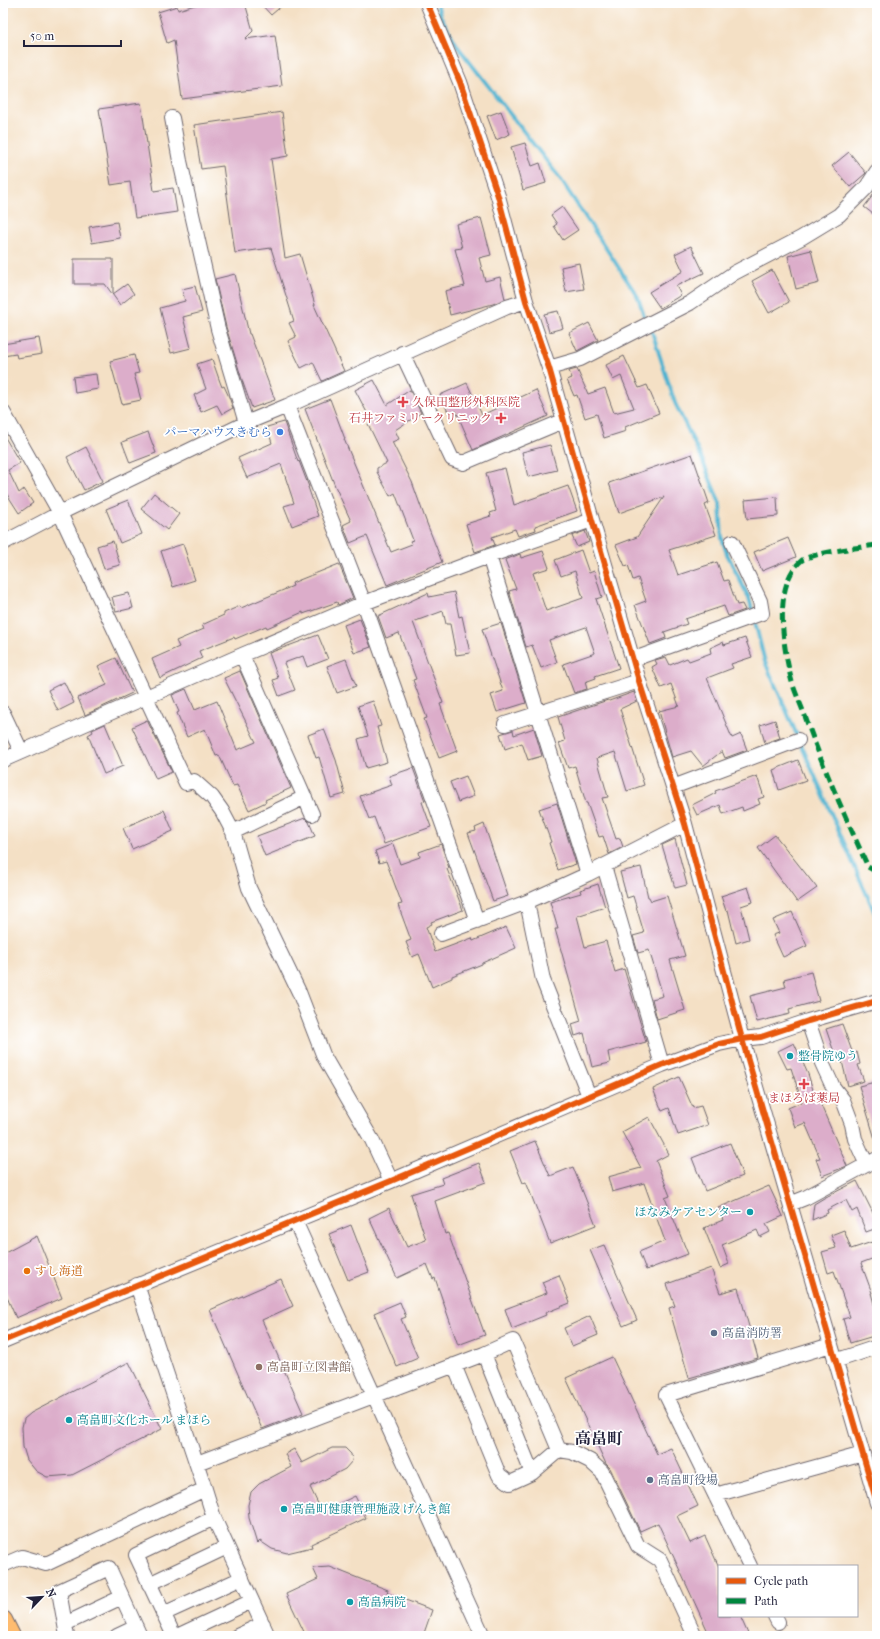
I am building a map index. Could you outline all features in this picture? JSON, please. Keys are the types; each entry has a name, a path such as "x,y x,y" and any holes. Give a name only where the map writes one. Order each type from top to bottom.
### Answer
{"main road":[{"path":"3,1620 11,1636"}],"street":[{"path":"427,3 460,82 498,196 526,301 549,368 563,421 634,659 639,681 685,824 742,1039 877,1503"},
{"path":"172,118 218,329 246,423"},
{"path":"549,368 580,360 690,303 734,273 801,238 839,215 866,188 877,172"},
{"path":"3,544 60,513 246,423 287,406 507,306 526,301"},
{"path":"402,353 452,459 463,464 563,421"},
{"path":"287,406 364,603 477,921"},
{"path":"5,419 60,513 186,782 194,781 212,797 222,811 233,832 249,888 299,992 324,1058 372,1140 391,1181"},
{"path":"3,760 364,603 489,556 592,520"},
{"path":"634,659 762,613 760,601 732,542"},
{"path":"489,556 588,874"},
{"path":"242,655 312,814"},
{"path":"505,724 538,715 639,681"},
{"path":"3,714 22,751"},
{"path":"673,787 798,740"},
{"path":"233,832 305,797"},
{"path":"441,934 528,902 588,874 685,824"},
{"path":"604,866 662,1065"},
{"path":"528,902 543,980 589,1096"},
{"path":"3,1341 391,1181 662,1065 719,1044 761,1037 808,1021 877,1001"},
{"path":"790,1204 805,1198 872,1162 855,1139 852,1124 843,1100 833,1087 822,1063 808,1021"},
{"path":"295,1221 483,1636"},
{"path":"137,1285 214,1518 265,1630 237,1636"},
{"path":"197,1463 484,1354 513,1341 559,1450"},
{"path":"750,1565 666,1394 831,1345"},
{"path":"835,1361 877,1347"},
{"path":"484,1354 532,1473"},
{"path":"454,1365 499,1476 510,1483 532,1473 559,1450 572,1452 590,1461 602,1472 638,1546 660,1560 695,1636"},
{"path":"715,1495 863,1454"},
{"path":"3,1565 22,1557 46,1564 205,1489"},
{"path":"174,1636 136,1555 214,1518"},
{"path":"149,1584 227,1547"},
{"path":"117,1636 138,1631 109,1568 59,1592 66,1630 122,1597"},
{"path":"163,1614 242,1578"},
{"path":"177,1636 252,1601"}],"building":[{"path":"202,3 245,3 253,31 245,39 275,35 282,86 182,99 174,40 167,43 158,12 177,6 178,10"},
{"path":"260,3 285,3 271,15"},
{"path":"141,103 154,191 173,188 177,212 135,218 130,182 111,185 99,109"},
{"path":"501,111 510,134 496,140 487,116"},
{"path":"282,112 288,156 271,159 285,258 300,254 314,305 344,371 322,381 313,362 301,368 288,341 296,337 289,323 294,321 271,248 235,253 223,166 201,169 194,125"},
{"path":"525,143 532,166 540,163 546,183 523,190 511,147"},
{"path":"849,152 866,173 850,187 832,166"},
{"path":"877,190 877,217 864,207"},
{"path":"562,207 578,230 563,240 554,226 557,224 551,215"},
{"path":"481,218 491,255 479,258 485,281 500,277 505,299 493,304 450,315 445,291 465,286 455,249 462,248 456,224"},
{"path":"117,222 120,238 92,243 89,227"},
{"path":"691,246 704,273 676,286 681,295 660,308 649,292 683,271 675,254"},
{"path":"811,250 819,283 796,289 788,256"},
{"path":"74,259 113,259 113,294 127,284 134,294 120,305 105,284 74,284"},
{"path":"579,263 584,289 566,292 561,267"},
{"path":"772,270 789,302 769,313 752,281"},
{"path":"235,274 249,334 275,400 252,408 226,327 215,279"},
{"path":"195,286 202,312 183,317 191,348 171,353 160,308 185,301 182,289"},
{"path":"558,311 563,328 549,332 544,314"},
{"path":"589,323 598,340 577,351 569,333"},
{"path":"39,338 42,354 17,358 16,354 3,356 3,344"},
{"path":"134,355 139,373 134,374 141,400 122,404 110,361"},
{"path":"624,356 639,388 647,385 659,413 625,427 626,431 604,438 597,414 585,418 577,395 574,396 567,380 572,378 569,371 577,369 588,394 605,388 614,413 634,408 621,376 613,380 606,365"},
{"path":"212,359 222,387 224,386 233,408 222,414 217,405 201,412 194,395 206,389 197,364"},
{"path":"96,374 98,389 75,393 73,377"},
{"path":"374,380 387,405 410,390 421,413 395,430 399,439 392,442 412,482 442,562 387,585 367,536 350,543 343,525 351,521 335,486 305,409 330,399 344,439 391,552 412,544 410,541 413,540 395,493 390,496 377,472 377,468 387,463 368,424 372,422 355,390"},
{"path":"467,383 482,415 536,390 548,416 473,450 456,411 449,414 440,395"},
{"path":"284,422 298,462 299,461 309,487 318,516 292,526 284,506 294,503 281,464 247,478 238,458 272,443 267,427"},
{"path":"148,432 156,453 130,463 122,442"},
{"path":"3,434 20,463 8,470 19,493 24,489 33,503 19,513 3,488"},
{"path":"550,445 557,470 528,477 522,452"},
{"path":"86,447 103,481 84,490 67,457"},
{"path":"692,454 709,503 705,505 716,535 669,550 678,575 717,562 724,581 728,580 737,605 742,604 745,610 728,616 724,606 685,619 687,624 664,632 666,638 650,644 635,605 646,601 638,578 633,580 628,565 625,566 616,545 637,537 664,497 619,513 609,483"},
{"path":"505,468 514,505 568,486 577,511 535,526 536,530 518,536 515,529 492,537 495,545 475,552 466,524 491,516 490,513 496,511 486,473"},
{"path":"154,493 179,514 167,530 141,509"},
{"path":"777,497 778,516 747,519 745,500"},
{"path":"128,500 142,534 120,543 106,509"},
{"path":"585,531 589,542 577,547 572,536"},
{"path":"788,538 796,557 762,571 754,552"},
{"path":"113,541 120,565 104,569 97,546"},
{"path":"183,544 195,580 173,587 161,551"},
{"path":"581,550 589,573 594,571 602,597 596,599 619,668 595,676 596,678 585,682 587,689 574,693 563,664 595,653 586,627 549,640 557,662 541,668 532,645 526,647 509,591 516,589 505,560 520,554 521,558 543,551 549,568 533,573 546,611 583,598 575,571 561,576 555,560"},
{"path":"339,564 353,598 338,605 337,602 303,614 303,612 267,628 266,626 235,639 234,637 199,651 202,658 160,678 152,659 179,647 176,641 204,629 202,625 224,615 224,613 240,606 241,608 293,586 292,583"},
{"path":"454,592 459,617 462,616 470,653 456,655 450,624 446,624 443,611 413,622 443,703 440,704 457,751 439,758 424,719 427,718 413,680 416,679 399,633 386,638 378,616 428,593 429,597"},
{"path":"129,593 133,608 116,612 112,597"},
{"path":"360,619 371,647 354,653 344,625"},
{"path":"501,623 526,703 497,712 491,695 503,691 482,629"},
{"path":"318,635 328,659 307,667 303,656 284,663 295,690 279,696 273,680 278,678 269,653"},
{"path":"745,638 752,657 731,664 733,668 707,678 732,738 741,734 747,750 725,758 722,751 703,766 691,751 672,757 659,711 679,706 671,684 661,688 652,667 657,664 655,660 666,657 670,665 687,658 689,661 711,653 710,648 723,642 724,645"},
{"path":"116,658 132,693 85,715 78,698 107,685 98,666"},
{"path":"346,659 356,686 337,693 327,666"},
{"path":"240,671 291,788 265,800 266,802 249,810 237,785 233,786 219,755 216,756 205,729 187,737 177,713 179,712 172,695 186,689 195,710 217,701 237,750 256,742 224,678"},
{"path":"64,682 74,703 58,711 48,690"},
{"path":"634,692 637,701 620,709 644,785 627,791 615,752 597,758 608,797 602,798 616,839 620,838 623,847 609,854 603,836 599,837 586,803 575,766 568,768 559,743 565,741 558,717"},
{"path":"373,701 381,726 377,727 387,762 366,768 358,739 368,736 358,706"},
{"path":"147,720 172,772 156,779 132,727"},
{"path":"775,720 780,738 765,743 760,725"},
{"path":"105,724 123,766 104,774 88,735 93,732 92,730"},
{"path":"534,728 542,756 528,760 522,743 505,749 500,734 513,730 514,735"},
{"path":"324,729 336,760 345,794 331,798 319,757 316,758 308,735"},
{"path":"798,760 806,780 779,790 773,770"},
{"path":"413,768 425,801 422,802 431,827 384,844 374,817 369,819 360,796 392,785 389,776"},
{"path":"466,776 474,796 458,802 450,782"},
{"path":"757,776 764,797 758,799 760,804 743,811 742,807 723,814 720,805 697,815 692,805 716,793 715,791"},
{"path":"557,803 576,864 558,870 549,843 551,842 539,809"},
{"path":"164,810 173,831 132,849 123,828"},
{"path":"305,818 309,822 315,836 265,856 257,836"},
{"path":"484,824 508,896 493,901 468,833 476,831 475,828"},
{"path":"775,835 817,888 797,902 758,848"},
{"path":"675,839 687,885 675,888 662,845"},
{"path":"393,844 400,864 420,857 419,852 441,844 449,868 447,869 463,910 431,922 432,924 426,927 435,952 472,938 473,941 506,927 516,948 452,976 452,978 432,987 419,954 412,957 406,942 411,940 398,905 402,904 386,861 379,863 375,851"},
{"path":"641,867 648,897 651,901 667,896 685,956 670,960 685,1010 657,1019 652,999 663,996 649,950 638,953 633,936 644,933 633,896 627,898 620,872"},
{"path":"598,884 605,907 577,916 585,947 606,941 615,972 624,969 646,1042 608,1052 610,1063 592,1067 584,1033 575,1036 572,1024 581,1021 555,929 558,929 550,902 581,893 580,890"},
{"path":"748,887 753,902 741,906 749,939 736,943 728,910 726,911 721,896"},
{"path":"792,912 807,946 783,957 773,935 779,933 773,920"},
{"path":"811,972 819,1001 789,1009 790,1014 757,1022 750,996 786,987 784,979"},
{"path":"842,1024 853,1054 857,1052 860,1064 858,1065 864,1081 848,1086 840,1053 835,1055 826,1029"},
{"path":"794,1043 808,1074 815,1096 817,1096 847,1166 822,1176 816,1159 820,1158 805,1123 795,1127 788,1108 802,1102 791,1068 787,1069 778,1051"},
{"path":"679,1077 693,1108 701,1106 708,1125 678,1135 669,1108 662,1111 653,1089"},
{"path":"875,1082 877,1089 877,1138 875,1139 859,1086"},
{"path":"649,1117 669,1154 656,1161 670,1196 665,1198 688,1254 646,1270 639,1252 665,1241 644,1183 612,1192 608,1177 641,1168 622,1132"},
{"path":"535,1141 550,1176 573,1167 596,1225 550,1243 526,1182 523,1183 510,1151"},
{"path":"730,1143 743,1176 705,1191 692,1158"},
{"path":"479,1163 486,1182 435,1201 445,1234 448,1233 485,1335 458,1345 435,1278 433,1279 427,1264 397,1278 369,1218 389,1208 407,1247 426,1240 411,1194 443,1184 441,1178"},
{"path":"857,1181 874,1215 877,1214 877,1228 866,1232 857,1209 852,1212 846,1200 827,1210 828,1213 812,1220 814,1204"},
{"name":"ほなみケアセンター","path":"769,1186 783,1216 766,1224 770,1232 760,1237 757,1230 722,1245 729,1264 720,1268 704,1228 723,1220 718,1208"},
{"path":"351,1225 369,1272 348,1280 329,1234"},
{"path":"844,1230 851,1249 872,1242 877,1257 861,1263 872,1293 877,1315 877,1335 850,1343 843,1319 850,1317 834,1271 828,1273 822,1252 836,1248 831,1235"},
{"name":"すし海道","path":"37,1236 62,1298 16,1318 3,1288 3,1254"},
{"path":"604,1245 637,1320 623,1326 590,1250"},
{"name":"高畠消防署","path":"711,1268 720,1293 738,1288 758,1358 689,1378 669,1308 675,1306 667,1284"},
{"path":"559,1275 570,1303 512,1329 505,1309 547,1293 542,1282"},
{"name":"高畠町立図書館","path":"281,1279 293,1306 262,1320 303,1413 262,1429 210,1310"},
{"path":"400,1302 406,1317 401,1319 418,1358 397,1367 374,1313"},
{"path":"590,1316 598,1335 572,1346 564,1328"},
{"name":"高畠町役場","path":"612,1357 657,1454 671,1448 698,1506 677,1516 690,1543 705,1536 718,1565 718,1617 740,1617 749,1636 710,1636 658,1523 640,1531 610,1468 606,1464 566,1378"},
{"path":"129,1362 162,1429 72,1475 47,1477 36,1471 27,1460 23,1447 22,1427 24,1419 31,1413"},
{"name":"高畠町健康管理施設 げんき館","path":"332,1448 345,1448 351,1454 352,1461 345,1469 310,1487 322,1512 355,1496 366,1518 311,1544 312,1547 287,1553 272,1549 260,1541 257,1544 249,1518 248,1505 251,1492 259,1484 291,1467 285,1454 294,1449 302,1463"},
{"name":"高畠病院","path":"330,1567 388,1590 387,1593 432,1610 423,1636 306,1636 286,1594 318,1579 313,1568"}],"waterway":[{"path":"437,3 440,15 458,47 559,177 638,297 644,316"},
{"path":"652,332 675,403 701,457 720,504 722,539 727,554 749,598 765,662 877,918"}],"marked path":[{"path":"877,545 815,555 801,561 792,571 786,584 782,615 785,647 791,680 795,691 843,812 868,867 877,872"}],"cycle path":[{"path":"427,3 460,82 498,196 526,301 549,368 639,681 685,824 742,1039 877,1503"},
{"path":"3,1341 391,1181 662,1065 719,1044 761,1037 808,1021 877,1001"}],"place":[{"name":"久保田整形外科医院","path":"403,402"},
{"name":"石井ファミリークリニック","path":"501,418"},
{"name":"パーマハウスきむら","path":"280,432"},
{"name":"整骨院ゆう","path":"790,1056"},
{"name":"まほろば薬局","path":"804,1084"},
{"name":"ほなみケアセンター","path":"750,1212"},
{"name":"すし海道","path":"27,1271"},
{"name":"高畠消防署","path":"714,1333"},
{"name":"高畠町立図書館","path":"259,1367"},
{"name":"高畠町文化ホール まほら","path":"69,1420"},
{"name":"高畠町役場","path":"650,1480"},
{"name":"高畠町健康管理施設 げんき館","path":"284,1509"},
{"name":"高畠病院","path":"350,1602"}],"district":[{"name":"高畠町","path":"599,1438"}]}
